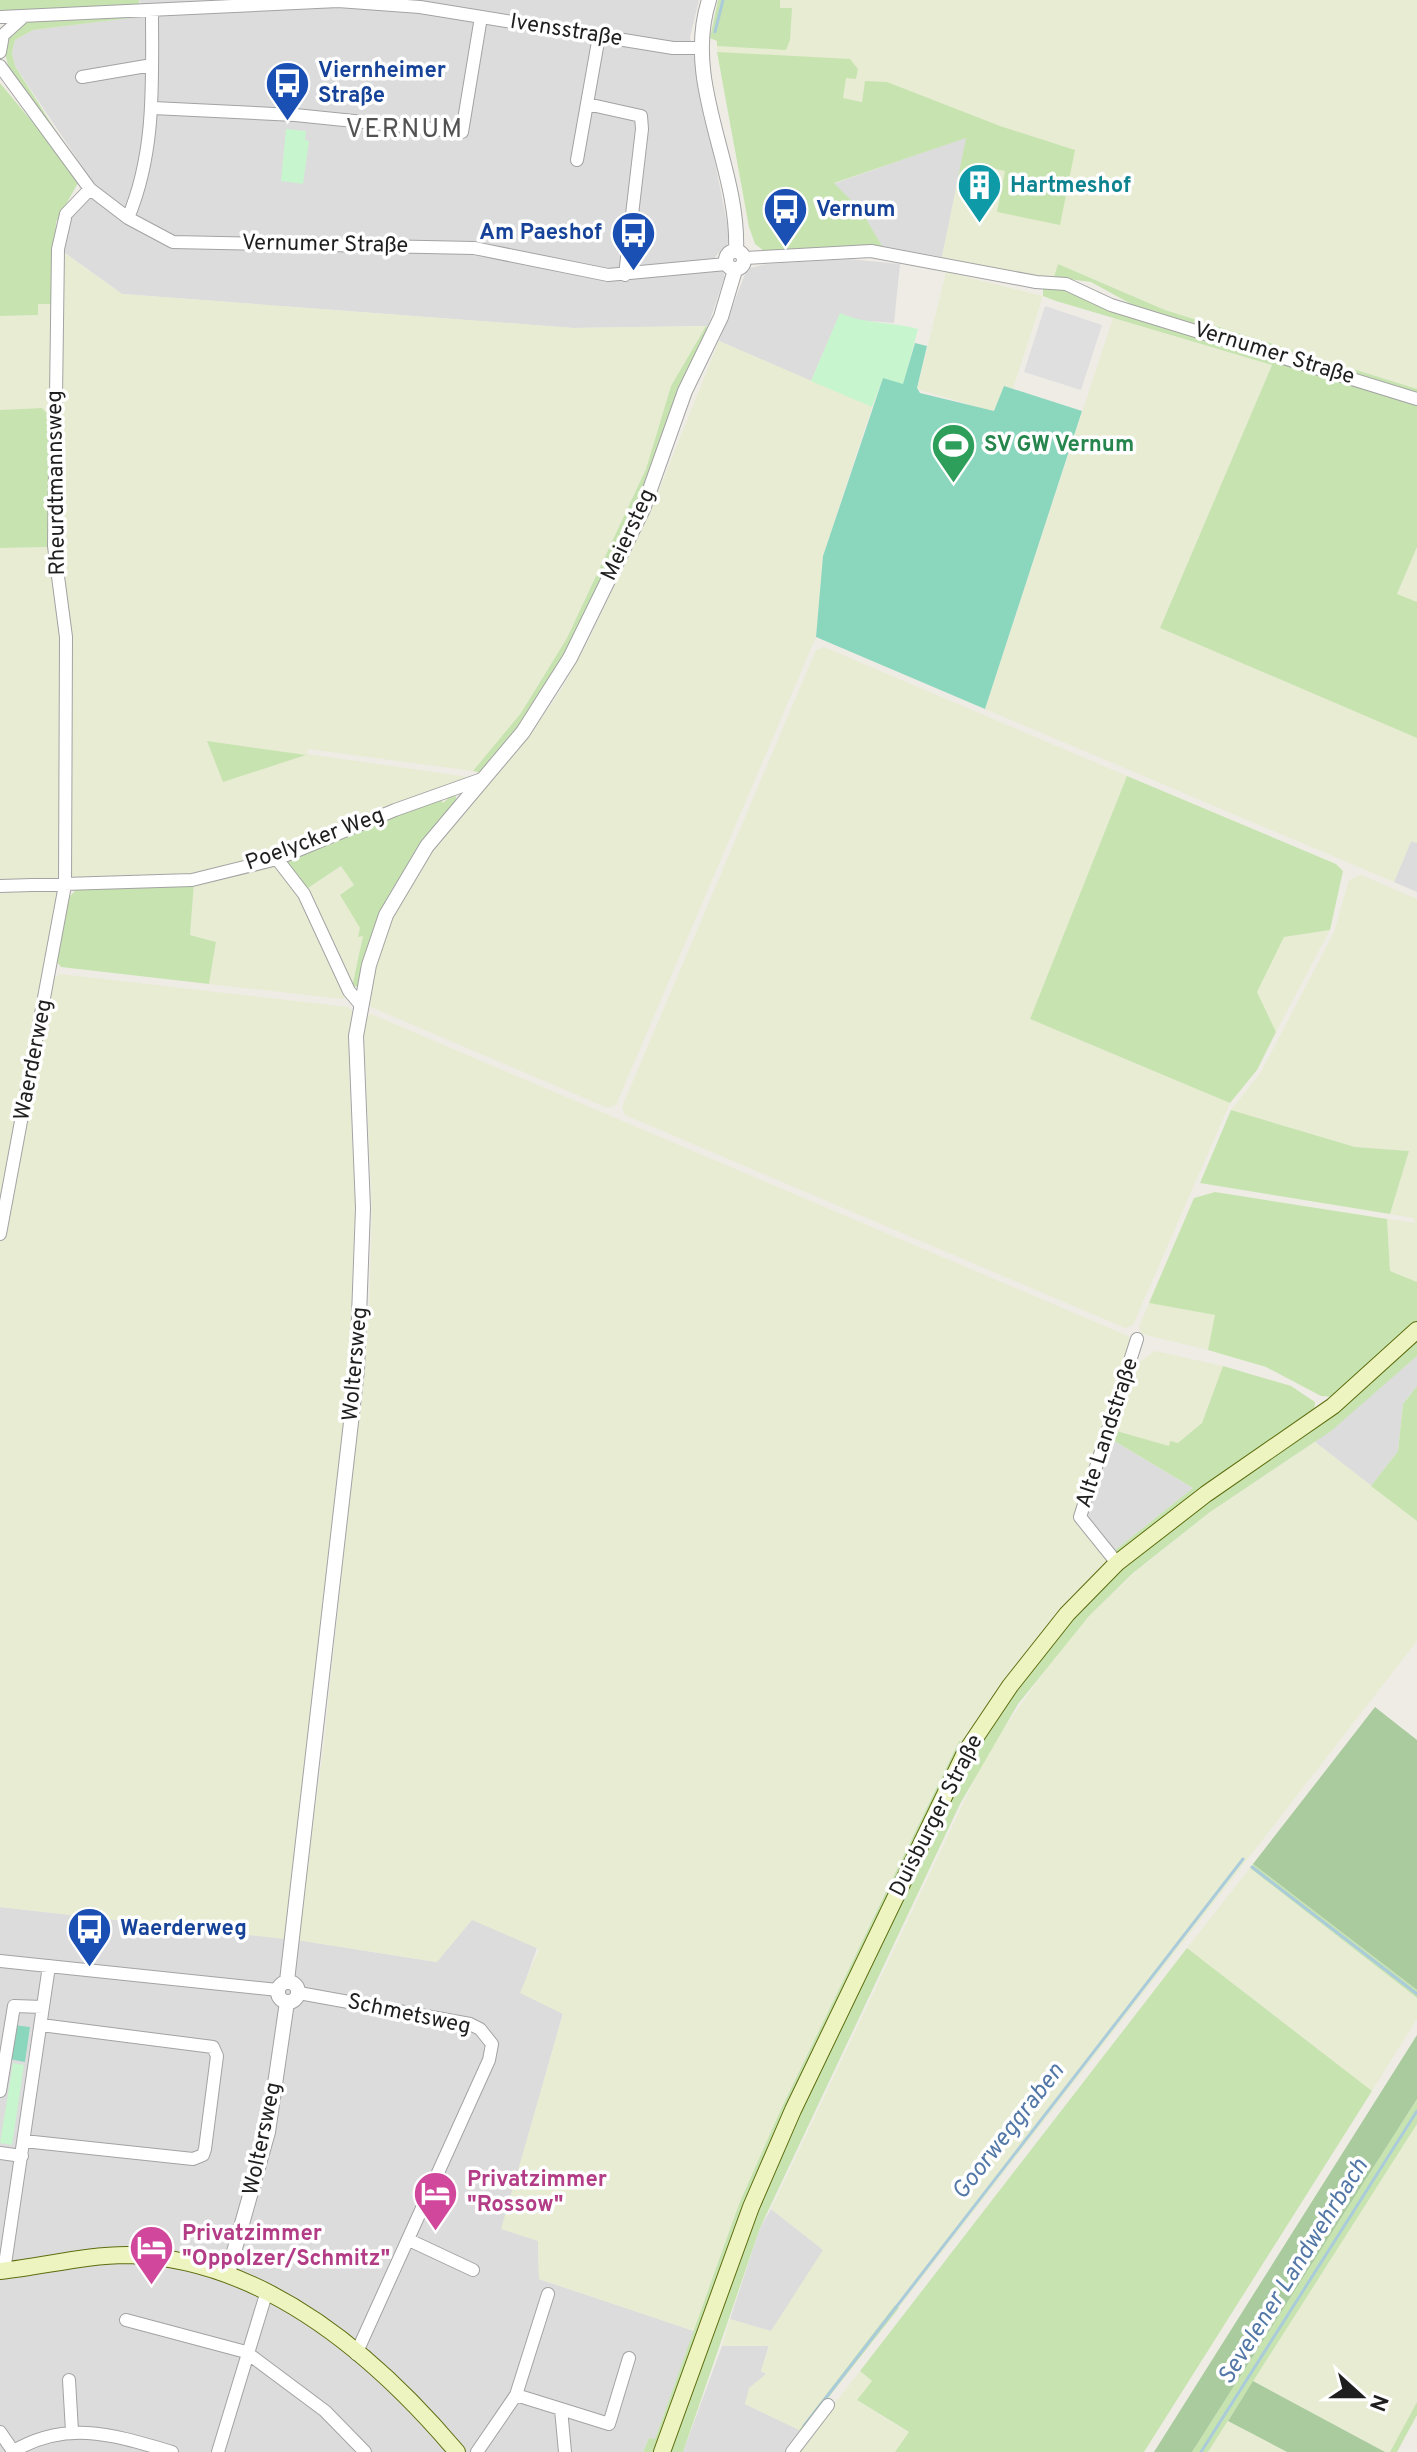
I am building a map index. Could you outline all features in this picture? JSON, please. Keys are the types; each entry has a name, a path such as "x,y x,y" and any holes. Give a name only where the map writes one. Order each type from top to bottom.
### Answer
{"main road":[{"name":"Duisburger Straße","path":"662,2452 763,2179 965,1753 1010,1686 1067,1614 1117,1563 1206,1494 1333,1406 1417,1330"},
{"path":"2,2271 124,2255 186,2261 228,2273 267,2291 310,2317 415,2405 457,2452"}],"street":[{"name":"Meiersteg","path":"482,779 523,732 554,686 586,626 643,509 665,456 681,399 721,317 735,260 735,217 703,76 701,48 709,0"},
{"name":"Ivensstraße","path":"0,17 338,1 420,4 673,48 701,48"},
{"path":"128,218 143,180 153,108 152,10"},
{"path":"0,52 3,35 23,17"},
{"path":"153,108 295,115 462,132 481,17"},
{"path":"577,160 599,36"},
{"path":"82,77 152,65"},
{"name":"Vernumer Straße","path":"0,66 90,189 161,238 186,243 474,248 585,272 625,275 735,260 871,251 1036,282 1091,286 1131,309 1417,399"},
{"path":"587,104 641,116 625,275"},
{"name":"Rheurdtmannsweg","path":"65,885 66,637 54,546 58,249 66,214 90,189"},
{"name":"Poelycker Weg","path":"0,886 192,880 277,859 395,810 482,779"},
{"name":"Woltersweg","path":"228,2273 268,2132 288,1992 360,1329 363,1208 356,1036 360,1004 386,915 403,883 427,846 482,779"},
{"path":"277,859 304,894 349,991 360,1004"},
{"name":"Waerderweg","path":"0,1234 65,885"},
{"name":"Alte Landstraße","path":"1117,1563 1080,1517 1137,1339"},
{"path":"0,1961 288,1992"},
{"path":"2,2271 49,1966"},
{"name":"Schmetsweg","path":"288,1992 470,2024 480,2029 492,2044 489,2060 356,2354"},
{"path":"0,2091 14,2006 43,2007"},
{"path":"24,2141 193,2159 203,2155 205,2149 217,2056 213,2047 41,2025"},
{"path":"0,2153 22,2156"},
{"path":"409,2240 473,2270"},
{"path":"218,2452 267,2291"},
{"path":"477,2452 516,2395 548,2294"},
{"path":"126,2320 246,2352 325,2411 365,2452"},
{"path":"516,2395 609,2424 629,2358"},
{"path":"69,2380 72,2431"},
{"path":"792,2452 828,2405"},
{"path":"561,2409 565,2452"},
{"path":"0,2432 13,2451 72,2431 114,2436 172,2452"}],"shaded area":[{"path":"139,0 699,0 690,37 729,233 728,243 715,257 725,276 708,326 573,328 122,294 61,250 64,222 96,187 15,66 12,53 15,40 33,30 145,16"},
{"path":"967,137 942,257 882,246 861,210 833,184"},
{"path":"849,259 900,264 894,323 855,320 840,314 811,381 719,341 747,269 766,264"},
{"path":"1045,306 1102,325 1081,390 1024,372"},
{"path":"1411,841 1417,843 1417,892 1394,882"},
{"path":"1417,1356 1417,1386 1403,1404 1398,1451 1371,1486 1315,1442"},
{"path":"1111,1439 1193,1488 1114,1551 1088,1521 1086,1514"},
{"path":"0,1907 297,1940 436,1962 472,1919 537,1948 521,1993 563,2013 502,2229 538,2240 539,2279 694,2331 655,2440 649,2438 643,2452 0,2452"},
{"path":"771,2209 824,2250 771,2332 730,2319 760,2228"},
{"path":"769,2345 761,2371 766,2374 752,2389 745,2404 802,2431 786,2452 683,2452 722,2346"}],"green space":[{"path":"0,0 139,0 139,5 0,12"},
{"path":"718,0 780,0 780,8 792,8 790,40 786,50 717,46 717,41 710,38"},
{"path":"780,0 1417,0 1417,389 1165,310 1058,264 1054,277 1037,277 942,257 958,178 983,183 987,167 1006,171 1075,150 1000,126 842,98 846,77 856,79 858,69 717,52 717,46 786,49 792,9 780,8"},
{"path":"146,16 33,30 15,40 12,53 15,66 58,134 21,90 8,64 5,37 25,22"},
{"path":"717,52 850,59 858,69 856,79 846,78 843,98 862,102 865,81 887,82 1000,126 1075,150 1060,225 997,212 1005,171 987,167 984,183 958,178 966,138 834,183 861,210 882,246 764,251 755,244 749,227"},
{"path":"0,83 68,165 78,183 56,222 52,304 38,304 38,315 0,316"},
{"path":"286,129 306,131 305,140 309,141 303,184 281,181"},
{"path":"63,252 122,294 573,328 706,326 671,386 646,469 567,638 521,713 473,771 308,749 307,754 468,777 465,781 267,857 192,875 77,880 70,873 58,533"},
{"path":"1058,264 1165,310 1417,389 1417,394 1131,304 1091,282 1054,277"},
{"path":"946,272 1043,296 1013,389 1004,386 994,412 917,389"},
{"path":"1043,288 1064,289 1417,404 1417,547 1397,594 1417,602 1417,738 1160,628 1272,365 1056,301 1043,296"},
{"path":"38,303 55,304 50,417 42,408 0,410 0,316 38,315"},
{"path":"840,313 918,329 903,385 883,378 872,407 811,381"},
{"path":"1113,318 1272,365 1160,628 1417,738 1417,843 1411,841 1394,882 985,709"},
{"path":"706,326 711,330 682,382 641,501 575,639 521,726 483,773 473,771 521,713 567,638 646,469 671,386"},
{"path":"719,341 872,407 823,556 816,637 616,1105 608,1108 371,1007 367,999 392,915 432,849 526,740 559,693 587,643 653,505"},
{"name":"SV GW Vernum","path":"915,343 927,346 917,388 920,393 994,411 1004,386 1082,411 985,709 816,637 823,556 883,378 903,384"},
{"path":"42,408 50,417 48,547 0,548 0,410"},
{"path":"48,547 60,637 61,873 54,881 0,882 0,548"},
{"path":"1417,547 1417,602 1397,594"},
{"path":"824,647 1127,776 1030,1019 1230,1103 1133,1325 1125,1328 625,1115 622,1107 816,650"},
{"path":"207,741 306,755 223,782"},
{"path":"1127,776 1336,864 1343,871 1330,930 1284,937 1257,992 1276,1032 1257,1070 1230,1103 1030,1019"},
{"path":"454,793 458,802 431,834 359,986 352,987 363,936 358,937 360,928 340,895 354,885 341,866 305,890 287,863 290,856 441,799 443,803"},
{"path":"270,865 280,869 298,891 346,994 343,999 209,984 216,942 190,935 194,883"},
{"path":"342,866 354,885 363,936 353,982 348,982 305,890"},
{"path":"1361,875 1417,899 1417,1282 1390,1271 1387,1219 1416,1223 1413,1218 1390,1214 1409,1151 1355,1147 1231,1110 1261,1072 1334,932 1349,880"},
{"path":"194,883 190,935 216,942 209,984 61,967 56,961 69,897 77,889"},
{"path":"54,889 59,897 53,979 60,974 348,1007 353,1012 349,1073 355,1202 349,1370 285,1939 0,1907 0,891"},
{"path":"1330,930 1276,1032 1257,992 1284,937"},
{"path":"371,1014 1128,1336 1132,1345 1076,1513 1078,1526 1107,1557 1108,1565 964,1744 958,1742 782,2107 739,2204 694,2331 539,2279 538,2241 501,2229 563,2014 520,1993 539,1949 472,1920 437,1962 297,1940 323,1751 369,1315 372,1208 364,1035 365,1017"},
{"path":"1231,1110 1355,1147 1409,1151 1390,1214 1200,1183"},
{"path":"1215,1192 1387,1219 1390,1271 1417,1282 1417,1321 1334,1397 1321,1396 1266,1367 1208,1350 1215,1315 1149,1303 1194,1198"},
{"path":"1149,1303 1216,1315 1208,1350 1142,1334 1139,1327"},
{"path":"1417,1338 1417,1356 1331,1431 1210,1512 1133,1573 1089,1616 1018,1704 960,1804 760,2228 683,2452 667,2452 785,2139 975,1746 1079,1610 1127,1561"},
{"path":"1155,1351 1223,1366 1202,1423 1177,1444 1169,1446 1113,1430 1134,1366"},
{"path":"1223,1366 1291,1386 1315,1402 1314,1413 1120,1553 1114,1551 1193,1488 1111,1439 1113,1430 1169,1446 1170,1441 1178,1443 1202,1423"},
{"path":"1417,1386 1417,1521 1371,1486 1398,1451 1403,1404"},
{"path":"1315,1442 1417,1521 1417,1641 899,2308 895,2306 799,2430 745,2404 749,2388 766,2374 761,2371 769,2346 722,2346 730,2319 771,2331 823,2250 771,2209 987,1753 1049,1664 1089,1616 1134,1573 1210,1512"},
{"path":"1375,1707 1417,1740 1417,1990 1253,1864"},
{"path":"959,1741 964,1744 776,2134 655,2452 643,2452 649,2438 655,2439 739,2204 782,2107"},
{"path":"1253,1864 1417,1990 1417,1998 1250,1868"},
{"path":"1250,1868 1417,1998 1417,2019 1372,2091 1187,1948"},
{"path":"1187,1948 1372,2091 1144,2452 895,2452 909,2432 857,2400 872,2381 860,2371"},
{"path":"14,2025 30,2027 25,2062 9,2059"},
{"path":"1417,2035 1417,2099 1192,2452 1154,2452"},
{"path":"13,2063 24,2065 12,2145 0,2143"},
{"path":"1417,2099 1417,2124 1208,2452 1192,2452"},
{"path":"1417,2124 1417,2402 1390,2452 1385,2452 1253,2381"},
{"path":"895,2305 899,2308 802,2431 799,2430"},
{"path":"860,2371 872,2381 858,2401 909,2433 895,2452 797,2452"},
{"path":"1253,2381 1385,2452 1287,2452 1228,2421"},
{"path":"1417,2402 1417,2415 1397,2452 1390,2452"},
{"path":"1228,2421 1287,2452 1208,2452"}],"waterway":[{"path":"715,32 723,0"},
{"name":"Goorweggraben","path":"804,2426 1243,1859"},
{"name":"Goorweggraben","path":"1252,1867 1417,1994"},
{"name":"Sevelener Landwehrbach","path":"1201,2452 1417,2111"}],"place":[{"name":"Viernheimer Straße","path":"287,123"},
{"name":"Hartmeshof","path":"979,225"},
{"name":"Vernum","path":"785,249"},
{"name":"Am Paeshof","path":"633,272"},
{"name":"SV GW Vernum","path":"953,484"},
{"name":"Waerderweg","path":"89,1968"},
{"name":"Privatzimmer \"Rossow\"","path":"436,2232"},
{"name":"Privatzimmer \"Oppolzer/Schmitz\"","path":"151,2286"}],"district":[{"name":"VERNUM","path":"405,130"}]}
